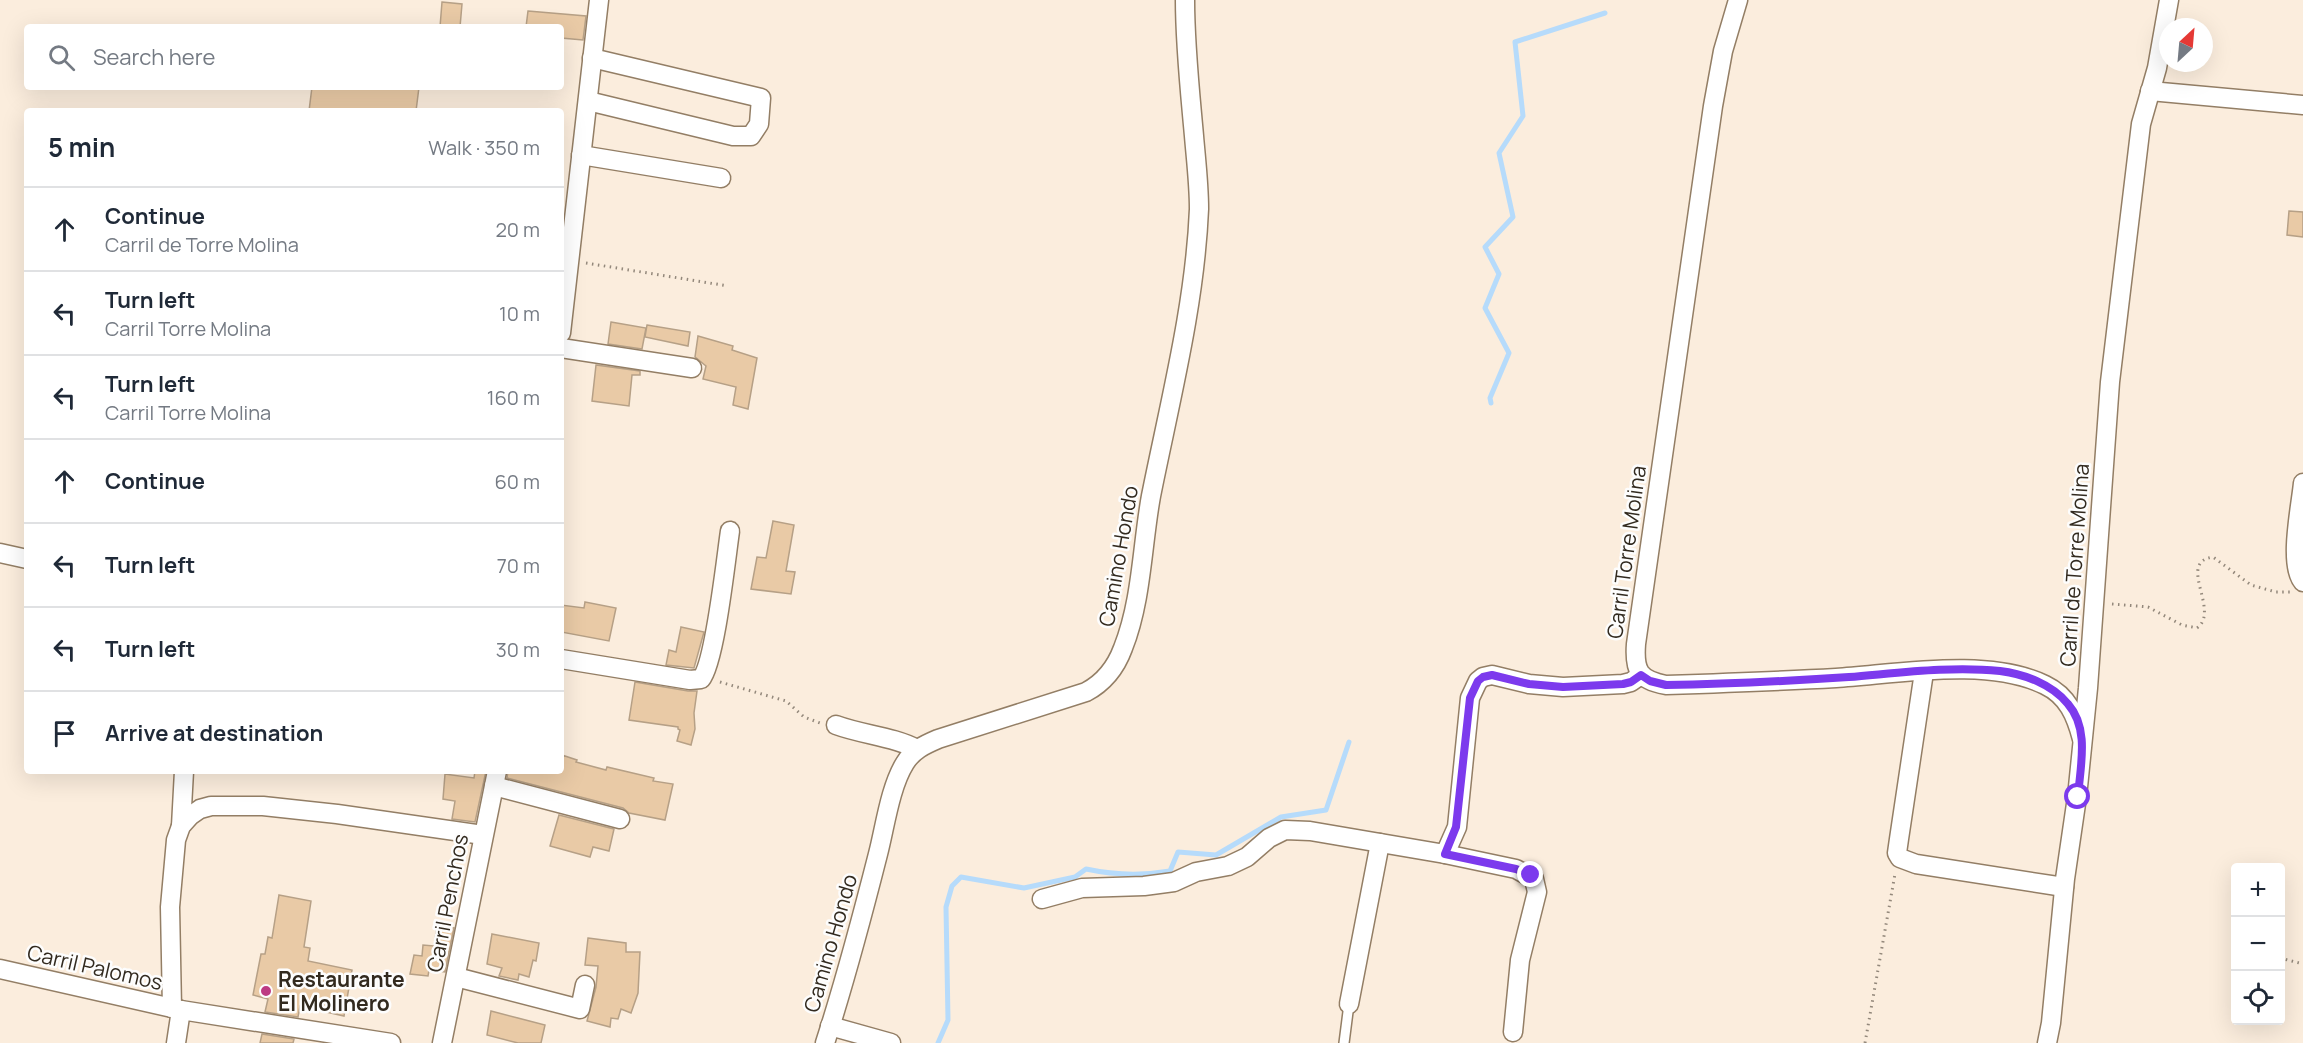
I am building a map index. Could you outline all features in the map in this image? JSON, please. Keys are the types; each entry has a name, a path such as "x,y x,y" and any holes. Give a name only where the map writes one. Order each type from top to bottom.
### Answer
{"street":[{"path":"564,306 599,0"},
{"name":"Camino Hondo","path":"827,1035 898,777 904,765 917,749 938,739 1086,692 1104,680 1124,647 1131,622 1193,267 1199,183 1187,64 1185,0"},
{"name":"Carril Torre Molina","path":"1641,675 1636,666 1636,644 1684,302 1723,51 1738,0"},
{"name":"Carril de Torre Molina","path":"2047,1043 2051,1023 2064,886 2078,797 2088,696 2110,382 2141,123 2157,68 2169,0"},
{"path":"588,101 733,136 751,136 759,124 761,98 592,58"},
{"path":"2150,91 2303,105"},
{"path":"581,156 722,178"},
{"path":"564,348 692,368"},
{"path":"2299,586 2296,556 2303,483"},
{"path":"564,659 697,681 704,676 715,630 730,531"},
{"path":"0,553 24,559"},
{"path":"1445,854 1456,827 1470,698 1478,681 1492,675 1529,684 1563,687 1623,684 1641,675 1650,681 1666,685 1924,672 2001,671 2029,678 2047,686 2060,696 2070,705 2082,739"},
{"path":"1924,672 1897,853 1900,858 1916,864 2064,886"},
{"path":"2060,696 2075,704 2080,704 2088,696"},
{"path":"836,725 860,733 897,740 917,749"},
{"path":"176,1043 170,907 176,840 181,826 184,774"},
{"path":"496,778 620,819"},
{"name":"Carril Penchos","path":"442,1043 496,778"},
{"path":"181,826 200,809 211,806 263,807 337,814 483,835"},
{"path":"1042,899 1082,888 1144,886 1174,882 1196,872 1228,866 1285,830 1310,831 1445,854 1516,869 1531,875 1537,885 1533,911 1520,960 1513,1032"},
{"path":"1349,1004 1380,843"},
{"name":"Carril Palomos","path":"0,969 176,1009 391,1043"},
{"path":"456,977 580,1009 585,985"},
{"path":"827,1035 891,1043"}],"lane":[{"path":"1344,1043 1349,1004"}],"path":[{"path":"569,261 728,286"},
{"path":"2094,603 2148,607 2182,625 2197,628 2202,625 2205,613 2198,568 2204,560 2213,556 2251,585 2276,592 2299,586"},
{"path":"704,676 786,701 804,717 836,725"},
{"path":"1865,1043 1893,880 1900,858"},
{"path":"2285,959 2303,964"}],"building":[{"path":"442,2 462,4 460,24 440,24"},
{"path":"528,11 586,16 583,40 564,38 564,24 526,24"},
{"path":"312,90 419,90 416,108 309,108"},
{"path":"2289,211 2303,212 2303,237 2287,235"},
{"path":"611,322 646,328 642,349 608,344"},
{"path":"647,325 690,332 688,346 645,337"},
{"path":"698,336 733,346 732,350 757,358 748,409 733,405 736,387 703,379 706,366 695,357"},
{"path":"596,365 640,371 640,375 632,375 629,406 592,401"},
{"path":"773,521 794,525 786,571 795,572 791,594 751,589 757,557 766,558"},
{"path":"585,602 616,608 609,641 564,633 564,605 584,608"},
{"path":"681,627 704,632 694,668 666,665 669,650 676,652"},
{"path":"635,682 697,691 694,713 695,729 691,745 677,741 680,730 678,727 629,720"},
{"path":"564,756 577,760 576,762 606,770 607,767 654,778 653,781 673,784 665,820 629,813 623,808 507,778 508,774 564,774"},
{"path":"445,774 474,778 475,774 485,774 475,822 452,819 455,801 443,799"},
{"path":"559,815 614,829 609,851 593,847 590,857 550,846"},
{"path":"279,895 311,901 304,947 310,948 308,961 352,970 344,1016 300,1006 298,1017 265,1012 268,999 253,995 261,954 265,954 268,937 272,938"},
{"path":"437,926 454,928 445,972 429,970 428,976 410,974 414,955 422,956 423,945 434,946"},
{"path":"492,934 539,943 536,961 533,960 529,977 519,974 518,980 499,976 502,968 487,964"},
{"path":"588,938 626,943 626,952 640,952 638,993 631,1013 621,1009 618,1019 611,1018 610,1027 587,1021 596,987 598,966 585,965"},
{"path":"491,1011 545,1025 541,1043 518,1043 487,1035"},
{"path":"262,1034 294,1039 293,1043 260,1043"}],"waterway":[{"path":"1491,403 1490,398 1509,353 1485,308 1499,274 1485,247 1513,217 1499,153 1523,116 1515,42 1605,13"},
{"path":"938,1043 948,1020 946,907 952,886 961,877 1024,888 1075,877 1086,869 1128,874 1170,871 1178,852 1216,855 1281,817 1326,810 1349,742"}],"place":[{"name":"Restaurante El Molinero","path":"266,991"}],"route":[{"path":"1531,875 1516,869 1445,854 1456,827 1462,790 1470,698 1478,681 1492,675 1529,684 1563,687 1623,684 1641,675 1650,681 1666,685 1835,678 1943,670 2001,671 2029,678 2047,686 2070,705 2082,739 2078,797"}]}
